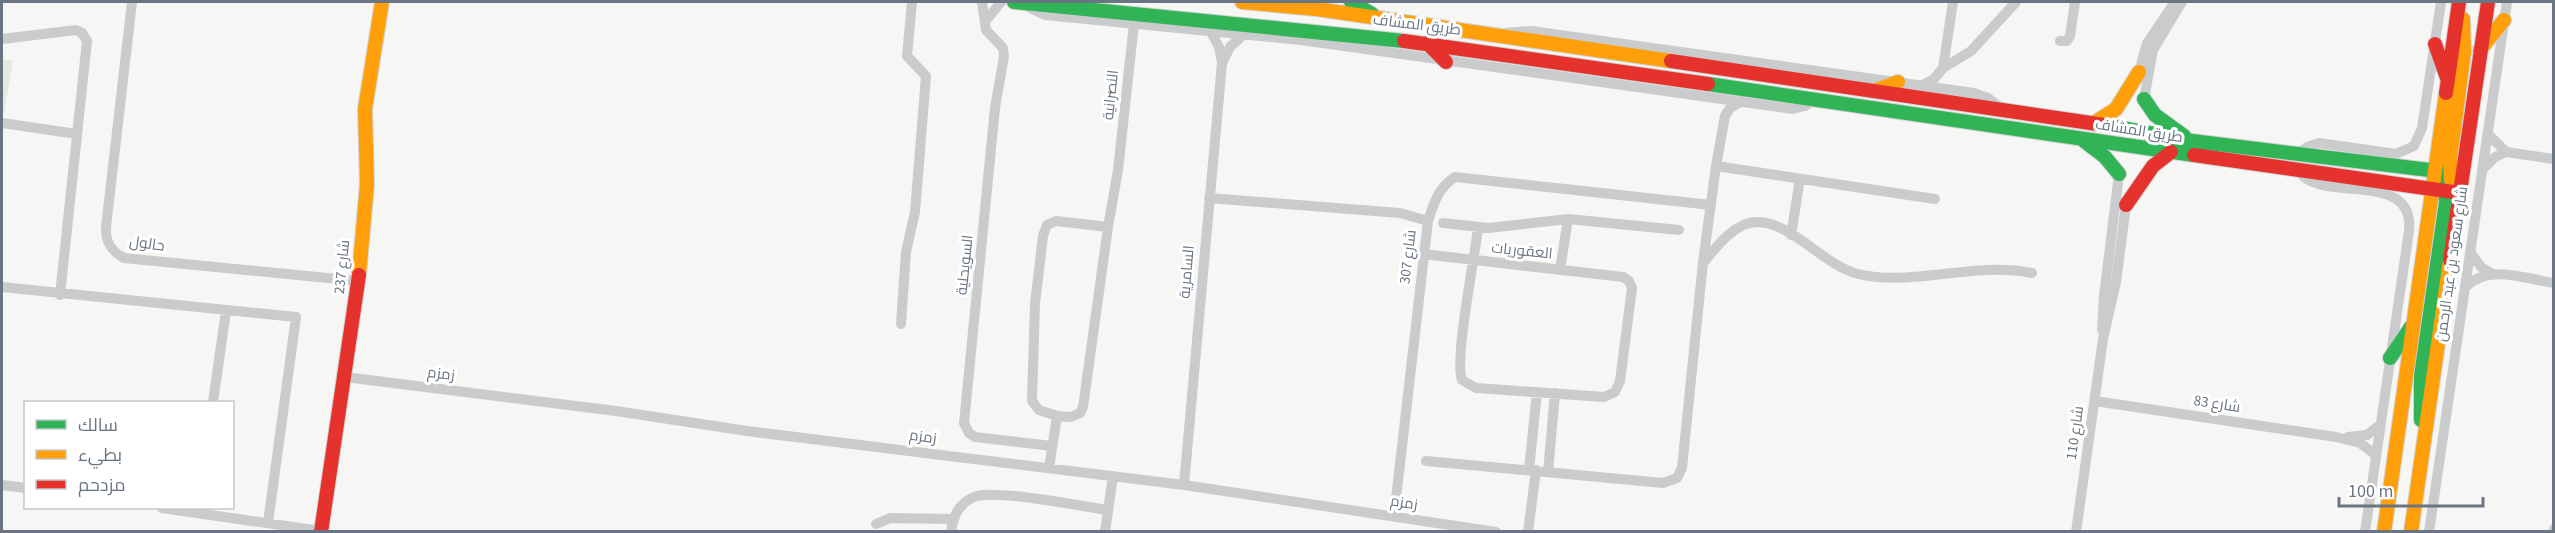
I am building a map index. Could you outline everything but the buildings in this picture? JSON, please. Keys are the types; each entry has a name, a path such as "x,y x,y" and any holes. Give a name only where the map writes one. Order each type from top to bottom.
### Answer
{"street":[{"name":"حالول","path":"132,2 106,228 107,243 111,249 124,258 358,281"},
{"path":"901,324 906,252 915,212 926,76 907,56 912,2"},
{"name":"السويحلية","path":"982,2 988,33 1003,48 1004,60 995,108 964,423 966,430 975,436 1052,447"},
{"path":"985,22 1001,2"},
{"name":"طريق المشاف","path":"1017,2 1045,15 1301,40 1446,62 1742,100 1793,109 1805,106 1814,98"},
{"name":"طريق المشاف","path":"1017,2 1426,43 2446,190"},
{"name":"طريق المشاف","path":"1242,2 1322,6 1380,18 2094,123 2192,141 2449,172"},
{"path":"1351,2 1380,18"},
{"path":"1953,2 1943,68 1947,79 1958,90"},
{"path":"1923,85 1934,79 1943,68 1971,51 2016,2"},
{"path":"2060,41 2067,40 2070,36 2075,2"},
{"path":"2094,123 2107,117 2118,108 2139,72 2147,43 2175,2"},
{"path":"2182,2 2153,50 2144,99 2162,121 2192,141"},
{"path":"2298,154 2307,147 2319,143 2396,154 2414,146 2421,135 2441,2"},
{"path":"2449,172 2464,51 2465,34 2460,2"},
{"name":"شارع سعود بن عبد الرحمن","path":"2446,190 2449,172 2448,80 2460,2"},
{"name":"شارع سعود بن عبد الرحمن","path":"2384,531 2414,322 2480,50 2488,2"},
{"name":"شارع سعود بن عبد الرحمن","path":"2429,531 2507,2"},
{"name":"شارع 237","path":"321,531 358,281 367,184 364,109 381,3"},
{"path":"2480,50 2504,20"},
{"name":"النصرانية","path":"1056,416 1071,417 1080,413 1083,407 1118,170 1134,24"},
{"path":"2,39 71,30 82,33 87,41 60,295"},
{"name":"طريق المشاف","path":"1496,36 1531,31 1958,90 1988,98 2004,111"},
{"name":"السامرية","path":"1184,485 1222,63 1219,47 1211,32"},
{"name":"السامرية","path":"1222,63 1230,47 1243,35"},
{"path":"1426,43 1446,62"},
{"path":"2435,44 2448,80"},
{"path":"1871,92 1898,82"},
{"path":"1709,96 1725,116"},
{"path":"1426,461 1663,483 1677,478 1682,468 1703,262 1716,166 1725,116 1734,105 1742,100"},
{"path":"2,123 77,134"},
{"path":"2488,134 2506,152"},
{"path":"2079,138 2097,150 2119,174"},
{"path":"2126,205 2153,166 2171,152"},
{"path":"2482,170 2490,160 2506,152 2553,159"},
{"path":"1716,166 1935,199"},
{"path":"2298,170 2303,177 2315,183 2389,195 2396,198 2406,209 2409,231 2365,531"},
{"name":"شارع 110","path":"2103,339 2104,296 2119,174"},
{"path":"1428,220 1438,192 1455,177 1711,205"},
{"path":"1791,235 1800,179"},
{"path":"2411,531 2424,448 2420,398 2421,376 2446,190"},
{"name":"شارع 307","path":"1209,198 1409,214 1428,220 1394,516"},
{"name":"شارع 110","path":"2076,531 2103,339 2116,282 2126,205"},
{"path":"1560,270 1568,219"},
{"path":"1443,223 1478,228 1568,219 1679,230"},
{"path":"1049,468 1056,416 1039,410 1032,401 1035,304 1042,236 1047,225 1056,221 1108,227"},
{"path":"1703,262 1722,241 1741,226 1751,222 1770,224 1791,235 1834,264 1866,276 1899,277 1991,269 2032,273"},
{"path":"1478,228 1460,361 1462,380 1476,388 1555,393 1548,472"},
{"path":"2470,252 2481,267 2491,273 2553,283"},
{"name":"العقوريات","path":"1423,254 1626,278 1632,288 1619,387 1610,396 1604,397 1555,393"},
{"path":"2465,288 2476,277 2491,273"},
{"path":"2,287 226,312 296,317 268,523"},
{"path":"213,401 226,312"},
{"path":"2390,358 2414,322"},
{"name":"زمزم","path":"345,377 1184,485 1476,530 1496,531"},
{"path":"1528,531 1537,392"},
{"name":"شارع 83","path":"2094,400 2336,437 2360,444 2376,455"},
{"name":"شارع 83","path":"2336,437 2362,437 2380,425"},
{"path":"1105,531 1113,476"},
{"path":"2,484 24,488"},
{"path":"951,531 958,509 977,496 989,495 1108,510"},
{"path":"199,510 321,531"},
{"path":"876,524 890,518 953,519"}],"shaded area":[{"path":"2,59 13,61 4,112 2,112"}],"traffic: fast":[{"path":"1014,2 1404,41"},
{"path":"1351,2 1372,14"},
{"path":"1708,84 2194,155"},
{"path":"2144,99 2155,115 2184,136"},
{"path":"2111,126 2192,141 2462,174"},
{"path":"2084,141 2105,157 2119,174"},
{"path":"2421,420 2421,376 2446,202 2444,183"},
{"path":"2390,358 2411,327"}],"traffic: slow":[{"path":"359,275 367,184 365,109 382,2"},
{"path":"1242,2 1317,9 1671,61"},
{"path":"2451,180 2450,159 2464,52 2463,19"},
{"path":"2480,50 2504,20"},
{"path":"2094,123 2116,109 2139,72"},
{"path":"1873,91 1898,82"},
{"path":"2384,532 2446,93"},
{"path":"2411,532 2450,260"}],"traffic: jam":[{"path":"2446,93 2459,2"},
{"path":"2450,260 2488,2"},
{"path":"1404,41 1708,84"},
{"path":"1427,43 1446,62"},
{"path":"2435,44 2447,78"},
{"path":"1671,61 2111,126"},
{"path":"2126,205 2153,166 2171,152"},
{"path":"2194,155 2460,193"},
{"path":"321,532 359,275"}]}
